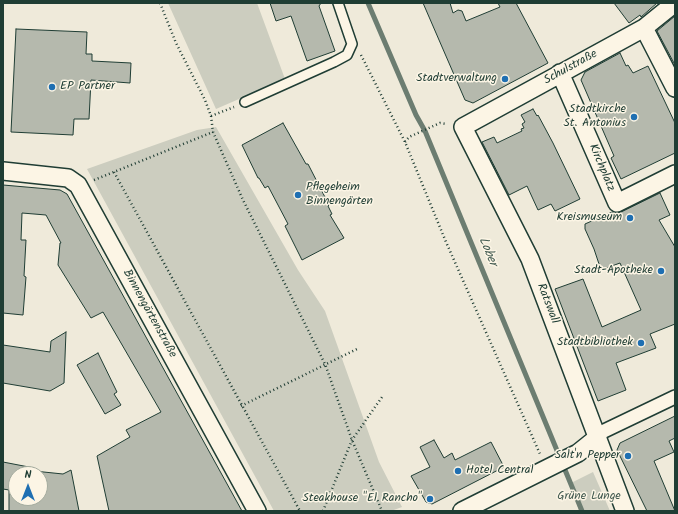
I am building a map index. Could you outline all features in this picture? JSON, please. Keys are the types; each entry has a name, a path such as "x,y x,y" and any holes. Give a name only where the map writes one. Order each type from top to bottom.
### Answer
{"street":[{"name":"Schulstraße","path":"463,126 644,28 675,3"},
{"path":"644,28 675,88"},
{"name":"Kirchplatz","path":"560,73 617,203 675,174"},
{"name":"Ratswall","path":"463,126 530,259 625,511"},
{"path":"3,171 68,178 78,185"},
{"name":"Binnengärtenstraße","path":"78,185 257,511"},
{"path":"462,511 578,453 602,432 675,398"}],"lane":[{"path":"245,102 347,55 352,44 338,3"}],"path":[{"path":"160,3 176,44 211,116 212,132 243,200 325,364 352,440 382,511"},
{"path":"352,44 365,60 404,142 446,242 548,468"},
{"path":"211,116 245,102"},
{"path":"404,142 409,137 440,123"},
{"path":"78,185 212,132"},
{"path":"114,172 300,511"},
{"path":"242,406 357,349"},
{"path":"323,511 352,440 382,397"}],"green space":[{"path":"168,3 257,3 285,79 216,109"},
{"path":"216,127 298,270 325,311 379,462 402,507 391,511 274,511 87,169 197,130"},
{"name":"Grüne Lunge","path":"593,472 610,511 579,511 571,483"}],"building":[{"path":"270,3 321,3 319,6 335,51 307,61 291,16 276,21"},
{"path":"423,3 450,3 453,13 458,10 462,11 466,21 500,7 498,3 516,3 548,63 473,103 465,100"},
{"path":"614,3 657,3 641,17 640,15 629,23"},
{"path":"675,16 675,65 657,31"},
{"name":"EP Partner","path":"16,29 87,32 86,54 92,54 92,61 131,63 130,83 91,80 89,119 74,119 73,135 11,132"},
{"name":"Stadtkirche St. Antonius","path":"620,53 626,66 628,65 633,73 648,66 675,123 675,153 621,179 611,158 614,156 581,80 585,72"},
{"path":"533,109 537,116 538,115 553,143 580,199 555,211 551,204 538,210 527,186 509,195 482,142 494,137 497,143 522,131 521,129 524,128 522,124 525,122 521,115"},
{"name":"Pflegeheim Binnengärten","path":"283,123 306,164 308,164 329,205 328,206 332,214 330,215 344,238 302,260 285,226 288,224 268,186 265,188 258,178 242,145"},
{"path":"3,185 60,190 67,194 242,511 109,511 97,456 130,437 126,430 161,412 103,312 91,318 58,265 61,243 46,215 22,213 21,240 26,240 24,276 26,277 23,315 3,313"},
{"path":"660,193 670,215 659,220 675,247 675,324 650,334 656,348 616,363 626,390 598,401 555,289 583,279 602,327 641,310 620,263 601,270 585,229 585,224 612,212 621,212"},
{"path":"66,332 64,383 50,391 3,383 3,345 50,352 51,341"},
{"path":"98,353 117,392 114,394 121,405 105,414 77,365"},
{"path":"675,416 675,438 669,441 674,452 654,461 675,511 647,511 617,450 620,443"},
{"name":"Hotel Central","path":"434,440 444,458 452,453 455,460 491,442 504,467 432,504 426,502 411,476 430,467 420,447"},
{"path":"3,462 24,466 8,466 8,490 3,489"},
{"path":"71,470 79,511 9,511 9,506 48,506 48,472 63,474"}],"waterway":[{"name":"Lober","path":"368,3 416,115 425,131 582,511"}],"place":[{"name":"Stadtverwaltung","path":"505,79"},
{"name":"EP Partner","path":"52,87"},
{"name":"Stadtkirche St. Antonius","path":"634,117"},
{"name":"Pflegeheim Binnengärten","path":"298,195"},
{"name":"Kreismuseum","path":"630,218"},
{"name":"Stadt-Apotheke","path":"661,271"},
{"name":"Stadtbibliothek","path":"641,343"},
{"name":"Salt'n Pepper","path":"628,456"},
{"name":"Hotel Central","path":"458,471"},
{"name":"Steakhouse \"El Rancho\"","path":"430,499"}]}
